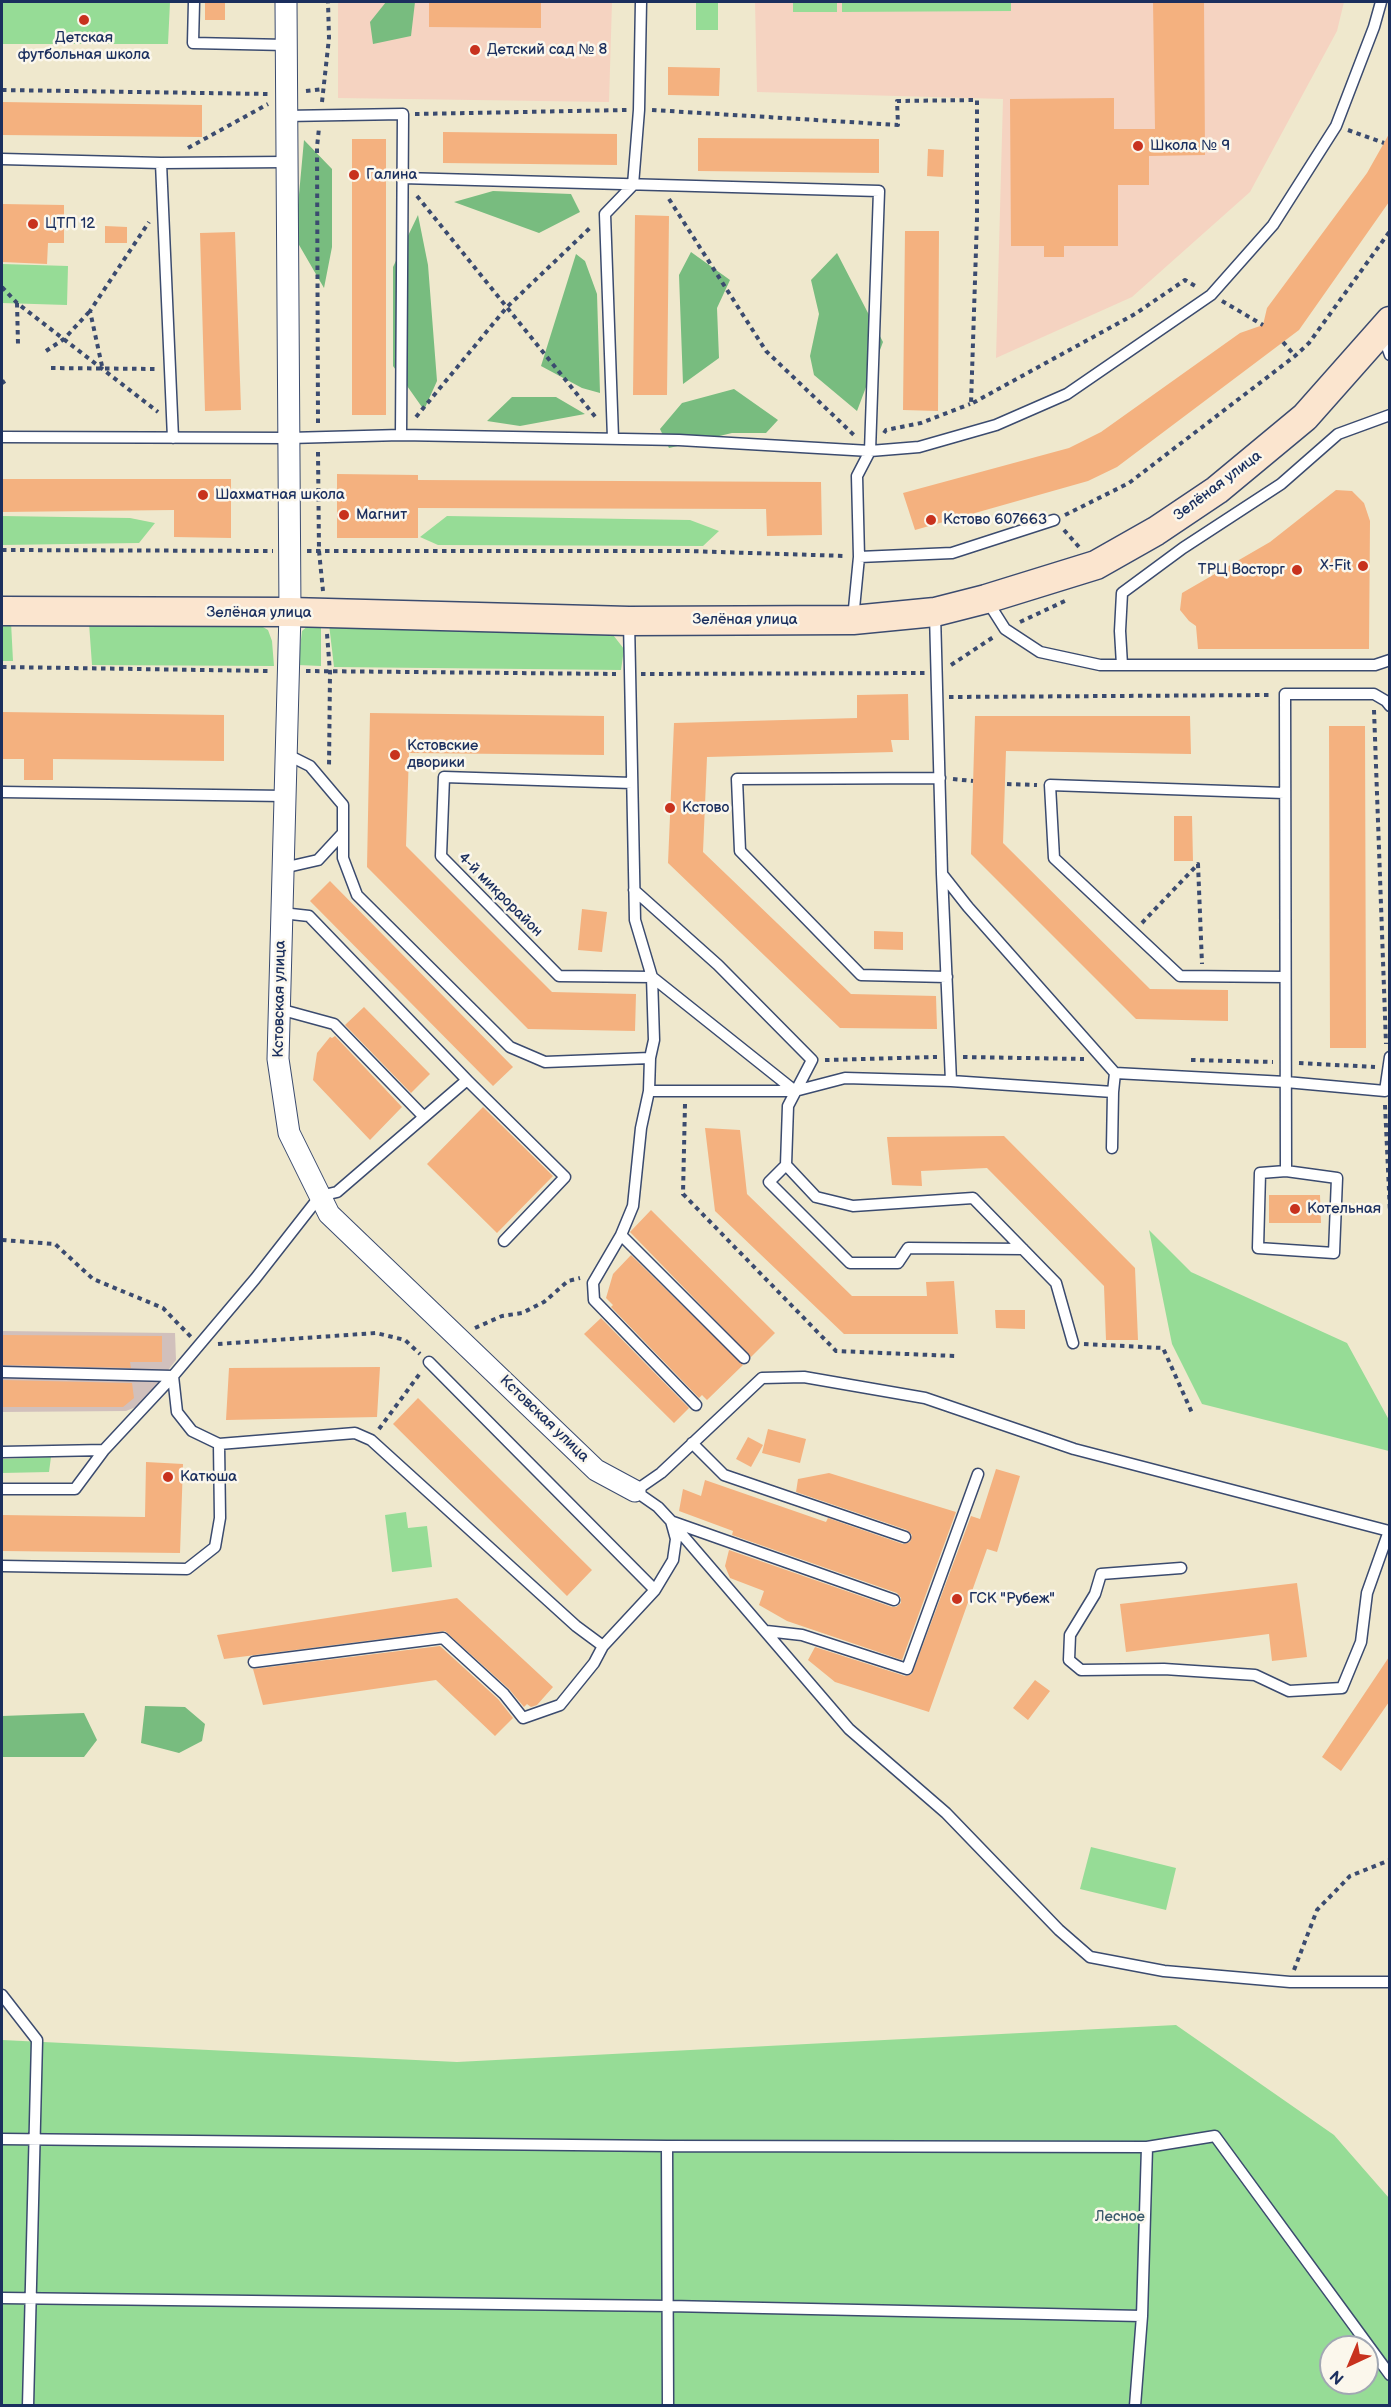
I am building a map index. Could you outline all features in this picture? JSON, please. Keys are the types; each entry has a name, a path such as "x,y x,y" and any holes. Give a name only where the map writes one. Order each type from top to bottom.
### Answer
{"main road":[{"name":"Зелёная улица","path":"2,612 290,612 629,621 852,620 934,612 986,599 1096,565 1156,531 1217,490 1305,417 1387,336"}],"street":[{"name":"Кстовская улица","path":"286,2 290,612 278,1059 289,1133 329,1214 596,1470 635,1491"}],"lane":[{"path":"194,2 193,43 286,45"},
{"path":"613,438 605,213 633,184 639,110 641,2"},
{"path":"2,437 289,438 401,435 613,438 870,451 920,447 996,425 1067,394 1211,295 1273,225 1336,126 1374,27 1381,2"},
{"path":"285,116 403,114 401,435"},
{"path":"2,159 161,163 286,162"},
{"path":"161,163 173,438"},
{"path":"402,178 879,191 870,451 857,476 858,556 852,620"},
{"path":"1122,665 1120,631 1122,593 1183,548 1281,484 1338,434 1389,415"},
{"path":"858,556 952,553 1054,520"},
{"path":"986,599 1005,629 1040,652 1100,665 1375,665 1389,660"},
{"path":"934,612 939,698 942,874 951,1081"},
{"path":"629,621 635,920 652,977 654,1040 650,1058 649,1091 641,1128 633,1206 621,1235 593,1283 594,1300 696,1405"},
{"path":"1286,1171 1285,694 1374,694 1386,701 1389,706"},
{"path":"286,754 310,766 343,805 343,858 357,895 510,1047 545,1062 650,1058"},
{"name":"4-й микрорайон","path":"632,783 444,777 441,856 559,976 652,977"},
{"path":"940,778 737,779 740,851 861,975 947,977"},
{"path":"1284,793 1050,785 1054,858 1180,976 1286,977"},
{"path":"2,792 285,796"},
{"path":"283,868 318,860 343,833"},
{"path":"942,874 968,907 1115,1074 1286,1082 1385,1091 1389,1058"},
{"path":"634,890 718,964 812,1060 788,1106 786,1165 769,1182 850,1263 898,1263 908,1248 1023,1249"},
{"path":"282,913 309,916 467,1080 565,1177 504,1241"},
{"path":"652,977 795,1091"},
{"path":"279,1009 334,1024 424,1117"},
{"path":"1112,1148 1115,1074"},
{"path":"649,1091 795,1091 846,1078 951,1081 1113,1092"},
{"path":"2,1489 75,1489 104,1450 199,1346 320,1196 337,1192 467,1080"},
{"path":"786,1165 816,1197 853,1206 973,1198 1056,1283 1073,1343"},
{"path":"1286,1171 1337,1178 1334,1253 1258,1248 1260,1173 1286,1171"},
{"path":"621,1235 744,1358"},
{"path":"429,1362 655,1590"},
{"path":"2,1372 173,1376"},
{"path":"173,1376 177,1412 192,1431 219,1444 355,1433 371,1440 576,1626 603,1646"},
{"path":"1181,1568 1101,1574 1095,1594 1070,1635 1068,1660 1081,1670 1164,1670 1255,1674 1289,1691 1342,1688 1361,1642 1367,1593 1389,1531 1074,1449 925,1398 804,1377 762,1378 661,1473 635,1491 658,1507 671,1521 849,1729 946,1813 1059,1930 1090,1957 1164,1971 1290,1982 1389,1982"},
{"path":"692,1443 724,1475 905,1537"},
{"path":"2,1566 187,1569 215,1547 220,1518 219,1444"},
{"path":"2,1452 104,1450"},
{"path":"766,1631 802,1635 907,1669 978,1474"},
{"path":"255,1662 443,1638 504,1694 524,1718 560,1705 594,1663 603,1646 655,1590 674,1560 675,1539 671,1521"},
{"path":"671,1521 894,1600"},
{"path":"2,1995 37,2040 28,2406"},
{"path":"2,2139 667,2146 1147,2147 1215,2136 1389,2375"},
{"path":"667,2146 668,2406"},
{"path":"1135,2406 1142,2316 1147,2147"},
{"path":"2,2298 1142,2316"}],"path":[{"path":"328,2 329,38 317,147 319,551 330,672 329,788"},
{"path":"2,90 285,94 323,89"},
{"path":"161,163 285,94"},
{"path":"403,114 639,110 898,125 897,101 977,100 977,219 971,404"},
{"path":"1336,126 1384,142"},
{"path":"402,178 613,438"},
{"path":"661,185 766,351 870,451 886,430 921,423 971,404 1135,314 1185,280 1263,325"},
{"path":"45,351 64,339 90,311 163,202"},
{"path":"401,435 507,307 605,213"},
{"path":"1096,565 1054,520 1129,483 1295,356 1309,343 1389,231"},
{"path":"2,286 17,303 102,367 172,424"},
{"path":"17,303 18,344"},
{"path":"90,311 102,367"},
{"path":"1283,342 1295,356"},
{"path":"51,368 170,369"},
{"path":"2,550 687,551 858,556"},
{"path":"2,667 630,674 938,673 1005,629 1068,600"},
{"path":"939,698 1285,694"},
{"path":"940,778 973,781"},
{"path":"1007,784 1050,785"},
{"path":"1133,932 1198,864 1203,976"},
{"path":"1385,1091 1389,1212"},
{"path":"685,1092 683,1194 836,1351 955,1356"},
{"path":"2,1239 55,1244 93,1279 163,1308 199,1346 376,1334 405,1340 429,1362 371,1440"},
{"path":"456,1336 502,1316 522,1313 544,1302 568,1281 598,1274"},
{"path":"1073,1343 1163,1348 1193,1415"},
{"path":"1290,1982 1317,1910 1350,1876 1389,1860"}],"shaded area":[{"name":"Детский сад № 8","path":"338,2 612,2 609,102 338,98"},
{"name":"Школа № 9","path":"755,2 1344,2 1337,31 1250,192 1132,297 996,358 1003,99 757,92"},
{"path":"2,1331 175,1333 176,1360 141,1405 126,1411 2,1412"}],"green space":[{"name":"Детская футбольная школа","path":"2,2 170,2 168,44 2,44"},
{"path":"386,2 415,2 411,36 373,44 370,22"},
{"path":"696,2 718,2 718,30 696,30"},
{"path":"793,2 837,2 837,12 793,12"},
{"path":"842,2 1011,2 1011,11 842,12"},
{"path":"304,140 332,169 332,247 324,288 295,238"},
{"path":"493,191 571,194 580,212 539,233 454,202"},
{"path":"418,215 428,265 437,381 424,410 393,366 393,267"},
{"path":"691,252 730,280 717,308 719,358 683,384 679,275"},
{"path":"837,253 883,342 857,411 814,375 810,356 819,314 811,280"},
{"path":"576,254 585,261 597,294 600,393 582,388 541,366"},
{"path":"2,264 68,266 67,305 2,303"},
{"path":"734,389 778,420 766,433 732,433 669,448 660,429 682,403"},
{"path":"512,397 556,397 585,414 520,426 487,421"},
{"path":"2,516 130,518 155,523 139,543 2,545"},
{"path":"447,516 690,520 719,531 703,546 438,545 420,537"},
{"path":"2,622 11,622 13,661 2,661"},
{"path":"89,623 256,623 268,630 272,641 274,666 92,665"},
{"path":"310,624 321,624 321,666 298,665 302,631"},
{"path":"329,624 610,631 624,649 621,670 334,667"},
{"path":"1149,1230 1191,1272 1347,1343 1389,1420 1389,1451 1202,1404 1172,1344"},
{"path":"51,1457 49,1472 2,1473 2,1459"},
{"path":"406,1512 408,1528 427,1526 432,1567 392,1572 385,1515"},
{"path":"145,1706 185,1707 205,1724 202,1741 179,1753 141,1743"},
{"path":"84,1713 97,1740 84,1757 2,1757 2,1716"},
{"path":"1091,1847 1176,1868 1166,1910 1080,1889"},
{"name":"Лесное","path":"1176,2025 1334,2135 1389,2198 1389,2405 2,2406 2,2040 457,2062"}],"building":[{"path":"205,2 225,2 225,20 205,20"},
{"path":"429,2 541,2 541,28 429,27"},
{"path":"1153,2 1204,2 1205,155 1149,156 1149,185 1118,185 1118,246 1064,246 1064,257 1044,257 1044,246 1011,246 1010,99 1114,98 1114,129 1155,129"},
{"path":"668,67 720,68 719,96 668,95"},
{"path":"2,102 202,105 202,137 2,135"},
{"path":"443,132 617,134 617,165 443,163"},
{"path":"1389,134 1389,202 1299,330 1117,467 1088,481 915,530 903,493 1069,448 1101,432 1240,333 1263,325 1267,308 1367,173"},
{"path":"698,138 879,139 879,173 698,171"},
{"path":"352,139 386,139 386,415 352,415"},
{"path":"928,149 944,150 943,177 927,176"},
{"name":"ЦТП 12","path":"2,204 64,205 64,243 48,243 47,264 2,262"},
{"path":"635,215 669,216 667,395 633,395"},
{"path":"105,226 127,227 127,243 105,243"},
{"path":"905,231 939,231 938,411 903,410"},
{"path":"235,232 241,410 205,411 200,233"},
{"path":"337,474 418,475 418,480 821,482 822,535 767,536 766,509 418,508 418,538 337,538"},
{"path":"2,479 231,479 231,538 174,537 174,510 2,512"},
{"name":"ТРЦ Восторг","path":"1336,490 1352,491 1364,503 1370,521 1369,649 1198,649 1196,626 1180,610 1182,593 1270,542"},
{"path":"908,694 909,740 891,740 893,752 707,757 703,852 851,994 936,996 937,1029 840,1028 668,863 674,723 857,718 857,695"},
{"path":"2,712 224,715 224,761 53,759 53,780 24,780 24,759 2,759"},
{"path":"370,713 604,716 604,755 409,753 406,846 552,992 636,994 635,1031 528,1029 367,867"},
{"path":"975,716 1190,716 1191,754 1006,751 1003,843 1150,989 1228,990 1228,1021 1136,1019 971,854"},
{"path":"1329,726 1365,726 1366,1048 1330,1048"},
{"path":"1174,816 1192,816 1193,861 1174,861"},
{"path":"330,881 513,1067 493,1086 310,901"},
{"path":"582,909 607,912 602,952 578,950"},
{"path":"874,931 903,932 903,950 874,949"},
{"path":"364,1007 430,1074 411,1093 345,1025"},
{"path":"335,1036 402,1107 370,1140 313,1080 317,1053 330,1037"},
{"path":"483,1107 553,1176 497,1233 427,1164"},
{"path":"705,1128 740,1130 747,1194 852,1296 927,1296 926,1282 954,1281 958,1334 844,1334 715,1211"},
{"path":"1004,1136 1135,1268 1138,1340 1106,1340 1104,1286 987,1168 921,1171 922,1186 892,1185 887,1137"},
{"name":"Котельная","path":"1269,1195 1320,1195 1321,1223 1269,1223"},
{"path":"651,1210 775,1333 751,1357 630,1232"},
{"path":"631,1255 743,1365 707,1400 702,1395 699,1398 611,1307 613,1305 606,1298 613,1274"},
{"path":"995,1310 1025,1310 1025,1329 996,1328"},
{"path":"601,1318 689,1408 674,1423 584,1334"},
{"path":"2,1335 162,1336 162,1362 130,1362 131,1368 2,1365"},
{"path":"380,1367 377,1417 226,1420 229,1368"},
{"path":"2,1380 132,1383 134,1398 123,1407 2,1407"},
{"path":"418,1398 592,1570 567,1596 393,1424"},
{"path":"768,1429 806,1439 800,1463 762,1453"},
{"path":"748,1437 763,1445 751,1467 736,1459"},
{"path":"146,1462 183,1464 180,1553 2,1551 2,1515 145,1517"},
{"name":"ГСК \"Рубеж\"","path":"996,1469 1020,1476 997,1552 987,1549 929,1712 835,1682 808,1660 815,1647 905,1676 912,1674 971,1516 980,1519"},
{"path":"829,1473 956,1512 902,1660 787,1621 759,1605 764,1591 730,1578 725,1566 729,1550 892,1607 901,1603 901,1598 897,1593 732,1535 733,1531 679,1511 683,1489 701,1496 705,1480 826,1522 828,1518 903,1544 910,1542 912,1535 907,1530 796,1492 798,1479"},
{"path":"1297,1583 1307,1657 1272,1661 1269,1634 1126,1652 1120,1604"},
{"path":"457,1598 553,1687 537,1705 531,1707 527,1704 524,1707 509,1689 445,1631 224,1659 217,1635"},
{"path":"440,1646 498,1699 513,1718 495,1736 436,1680 263,1705 253,1669"},
{"path":"1389,1657 1389,1702 1341,1771 1322,1757"},
{"path":"1035,1680 1050,1691 1028,1720 1013,1708"}],"place":[{"name":"Детская футбольная школа","path":"84,20"},
{"name":"Детский сад № 8","path":"475,50"},
{"name":"Школа № 9","path":"1138,146"},
{"name":"Галина","path":"354,175"},
{"name":"ЦТП 12","path":"33,224"},
{"name":"Шахматная школа","path":"203,495"},
{"name":"Магнит","path":"344,515"},
{"name":"Кстово 607663","path":"931,520"},
{"name":"X-Fit","path":"1363,566"},
{"name":"ТРЦ Восторг","path":"1297,570"},
{"name":"Кстовские дворики","path":"395,755"},
{"name":"Кстово","path":"670,808"},
{"name":"Котельная","path":"1295,1209"},
{"name":"Катюша","path":"168,1477"},
{"name":"ГСК \"Рубеж\"","path":"957,1599"}]}
